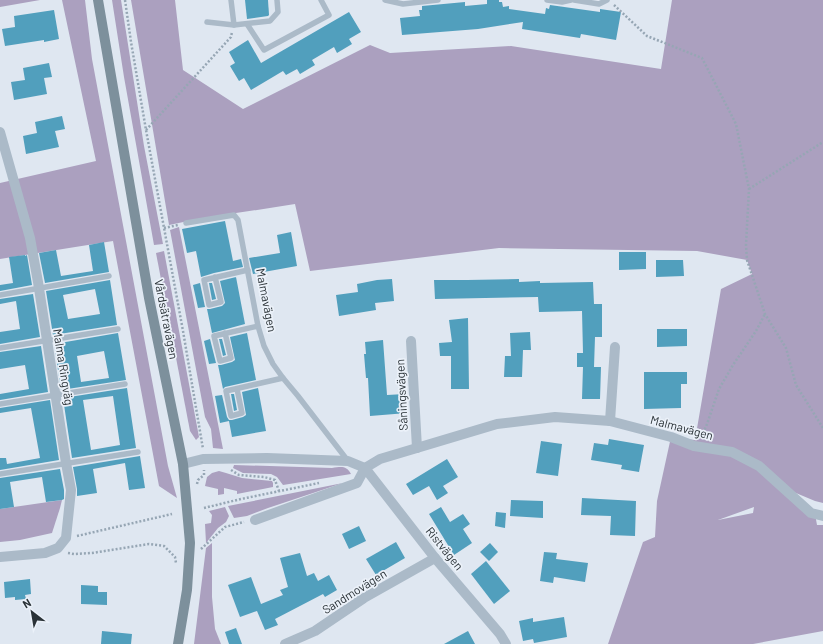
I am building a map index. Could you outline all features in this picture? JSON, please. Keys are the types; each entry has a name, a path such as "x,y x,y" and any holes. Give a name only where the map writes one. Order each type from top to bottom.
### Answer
{"main road":[{"name":"Vårdsätravägen","path":"98,0 149,298 183,464 190,544 187,590 178,644"}],"street":[{"name":"Malma Ringväg","path":"0,132 30,238 39,289 71,490 66,538"},
{"name":"Såningsvägen","path":"412,341 417,448"},
{"path":"610,421 615,347"},
{"name":"Malmavägen","path":"255,520 357,483 365,468 380,459 497,424 555,417 610,421 671,437 694,446 732,452 759,466 811,513 823,516"},
{"path":"183,464 203,459 266,458 348,461 365,468"},
{"name":"Ristvägen","path":"365,468 435,558 500,634 506,644"},
{"path":"0,557 45,553 58,548 66,538"},
{"name":"Sandmovägen","path":"284,644 315,631 364,598 435,558"}],"lane":[{"path":"231,0 234,26"},
{"path":"208,22 234,26 270,22 278,12 277,0"},
{"path":"247,24 264,50 329,15 322,0"},
{"path":"385,0 403,4 438,0"},
{"path":"547,0 562,2 571,0"},
{"path":"574,0 599,4 607,0"},
{"name":"Malmavägen","path":"186,223 234,215 238,220 258,326 264,346 273,364 283,378 348,461"},
{"path":"215,277 221,302 210,305 204,280 215,277 248,270"},
{"path":"0,295 109,276"},
{"path":"226,334 231,358 220,361 214,336 258,326"},
{"path":"0,348 118,329"},
{"path":"237,389 242,413 231,416 226,391 283,378"},
{"path":"0,404 125,384"},
{"path":"0,474 138,452"}],"path":[{"path":"125,0 146,130 200,428 204,475"},
{"path":"613,5 647,36 702,58 736,124 748,189 747,260 765,314 786,348 796,385 823,428"},
{"path":"146,130 231,37 234,26"},
{"path":"748,189 823,142"},
{"path":"164,228 186,223"},
{"path":"694,446 706,427 719,389 756,331 765,314"},
{"path":"226,468 239,475 264,477 275,480 279,491"},
{"path":"196,487 198,480 209,472"},
{"path":"204,508 322,483"},
{"path":"66,538 90,534 172,514"},
{"path":"199,542 200,550 225,527 255,520"},
{"path":"58,548 63,553 92,554 149,544 164,546 175,557 176,564"}],"shaded area":[{"path":"0,0 40,0 0,7"},
{"path":"62,0 85,0 92,59 168,466 177,498 159,486 113,241 0,259 0,183 96,161"},
{"path":"112,0 121,0 144,146 163,244 154,245"},
{"path":"131,0 175,0 183,70 243,109 370,45 390,53 511,46 661,69 672,0 823,0 823,503 784,488 815,514 817,525 823,525 823,631 753,644 608,644 643,542 655,537 657,501 671,437 695,440 721,289 752,274 747,260 697,251 499,248 310,271 295,204 169,225","holes":["754,507 753,513 718,520"]},
{"path":"179,227 223,449 213,448 211,429 205,417 170,230"},
{"path":"164,251 199,437 196,440 190,431 156,253"},
{"path":"234,465 332,468 343,467 351,474 283,485 277,477 271,474 243,473 233,468"},
{"path":"219,471 242,478 272,481 273,487 237,494 237,491 224,488 224,494 218,495 218,489 205,486 207,477 212,473"},
{"path":"343,483 247,516 234,518 228,506"},
{"path":"62,500 52,533 20,540 0,542 0,509"},
{"path":"225,507 229,516 226,522 218,528 206,543 205,524 211,523 212,515 209,511"},
{"path":"212,543 212,597 215,629 221,644 194,644 206,548"}],"building":[{"path":"245,0 268,0 269,15 247,19"},
{"path":"487,0 499,0 499,2 502,2 503,7 509,6 509,9 545,14 546,8 549,9 550,5 600,12 600,9 621,12 616,40 581,34 580,38 522,29 523,22 478,29 402,35 400,18 420,16 419,10 422,10 422,6 465,2 465,6 487,4"},
{"path":"54,10 59,39 5,46 2,29 15,27 14,16"},
{"path":"349,12 361,32 349,39 352,44 337,53 334,47 312,60 315,65 300,74 297,69 286,75 283,71 251,90 244,78 239,81 230,66 235,63 229,52 248,40 261,63"},
{"path":"49,63 52,77 44,78 47,94 14,100 11,82 25,80 23,68"},
{"path":"62,116 65,129 55,131 59,147 26,154 23,136 37,133 35,122"},
{"path":"225,221 233,261 241,259 243,267 201,277 196,251 187,253 182,229"},
{"path":"291,232 297,266 253,274 249,258 280,253 277,235"},
{"path":"104,242 109,272 45,283 39,253 56,250 61,276 93,271 89,245"},
{"path":"619,252 646,252 646,269 619,270"},
{"path":"27,255 32,285 0,291 0,285 13,283 9,257"},
{"path":"656,260 683,260 684,276 656,277"},
{"path":"236,277 245,324 212,333 207,309 222,306 225,303 220,281"},
{"path":"392,279 394,301 375,303 376,310 339,316 336,295 358,292 357,284"},
{"path":"519,279 519,282 540,281 540,283 593,282 594,304 602,304 602,337 595,337 594,367 601,367 600,399 582,399 583,367 577,367 577,353 583,353 582,311 539,312 538,297 435,299 434,280"},
{"path":"110,280 117,325 53,335 46,291","holes":["95,289 100,314 68,319 63,295"]},
{"path":"200,283 205,307 198,308 193,285"},
{"path":"209,283 212,283 216,299 212,300"},
{"path":"33,294 40,337 0,344 0,332 20,329 16,301 0,304 0,299"},
{"path":"468,318 469,389 451,389 451,356 440,356 439,343 452,342 449,320"},
{"path":"657,329 687,329 687,346 657,347"},
{"path":"530,332 531,350 523,350 522,377 504,377 505,356 511,356 510,333"},
{"path":"118,333 126,380 61,390 54,344","holes":["104,351 109,378 81,382 77,356"]},
{"path":"247,333 256,380 225,387 223,389 218,365 235,360 230,337"},
{"path":"210,339 216,363 209,364 204,341"},
{"path":"219,339 222,339 226,355 223,356"},
{"path":"383,340 387,395 405,394 407,413 370,416 368,378 366,378 364,354 366,354 365,342"},
{"path":"41,346 48,392 0,400 0,394 29,389 25,365 0,369 0,352"},
{"path":"644,372 687,372 687,384 681,384 681,408 644,409"},
{"path":"127,388 136,448 72,458 63,398","holes":["113,396 120,445 91,450 83,400"]},
{"path":"258,388 266,431 232,437 229,421 220,423 215,396 222,395 227,417 229,420 232,420 246,415 242,392"},
{"path":"231,394 234,394 237,410 234,411"},
{"path":"50,400 59,460 0,470 0,458 6,458 7,464 40,458 31,408 0,413 0,408"},
{"path":"609,439 644,445 639,472 621,469 622,465 591,460 594,443 608,445"},
{"path":"541,441 562,444 558,476 536,473"},
{"path":"140,456 145,488 129,490 125,463 93,469 97,493 77,496 73,467"},
{"path":"447,459 458,477 443,486 448,493 437,500 429,486 413,495 406,484"},
{"path":"60,469 64,499 46,502 42,477 10,482 14,507 0,509 0,478"},
{"path":"582,498 636,501 635,536 610,535 611,516 581,515"},
{"path":"511,500 543,501 543,518 510,516"},
{"path":"441,507 450,522 463,514 470,524 463,529 472,543 454,555 429,514"},
{"path":"496,512 506,513 505,528 495,526"},
{"path":"359,526 366,541 349,549 342,534"},
{"path":"396,542 405,558 376,575 366,559"},
{"path":"490,543 498,552 489,561 480,552"},
{"path":"544,552 557,553 556,559 588,563 585,582 554,577 553,583 540,581"},
{"path":"300,553 307,576 314,573 318,581 329,575 337,590 325,597 323,594 275,619 278,625 265,630 257,611 240,617 228,585 251,577 261,604 283,595 280,590 288,587 280,558"},
{"path":"486,561 510,591 494,604 471,574"},
{"path":"30,579 31,594 25,595 26,599 15,600 15,597 5,598 4,582"},
{"path":"81,585 98,586 98,592 107,592 107,605 81,604"},
{"path":"564,617 567,637 534,643 533,639 523,641 519,621 533,618 533,622"},
{"path":"236,628 242,644 229,644 225,632"},
{"path":"102,631 132,634 131,644 101,644"},
{"path":"468,631 475,644 444,644"}]}
